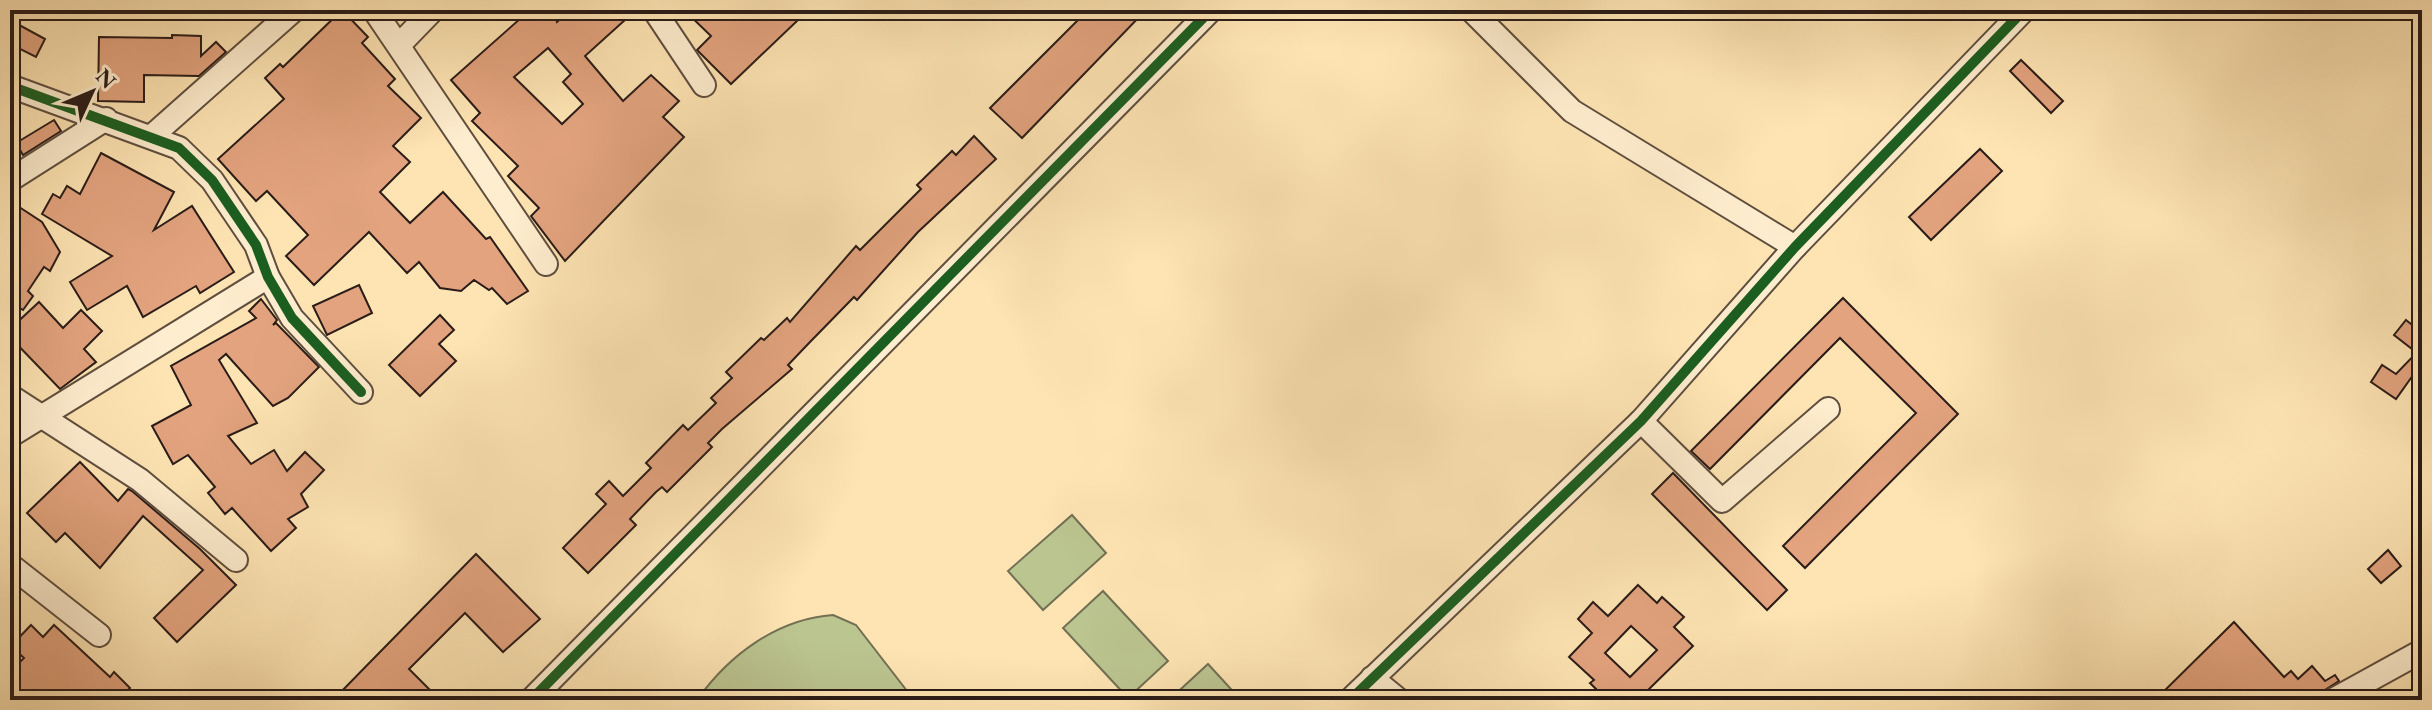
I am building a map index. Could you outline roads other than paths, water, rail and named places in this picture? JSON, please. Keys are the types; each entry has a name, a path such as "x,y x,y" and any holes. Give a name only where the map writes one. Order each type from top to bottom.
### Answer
{"street":[{"path":"152,136 294,10"},
{"path":"374,10 546,264"},
{"path":"399,45 433,10"},
{"path":"654,10 704,85"},
{"path":"531,700 1211,10"},
{"path":"1471,10 1572,111 1795,247"},
{"path":"1350,700 1641,421 1795,247 2024,10"},
{"path":"10,86 179,148 212,180 256,245 268,277 292,318 361,392"},
{"path":"10,180 106,119"},
{"path":"10,436 268,277"},
{"path":"10,396 140,480 236,560"},
{"path":"1641,421 1722,501 1828,409"},
{"path":"10,565 99,635"},
{"path":"2333,700 2422,651"},
{"path":"1372,678 1399,700"}]}
